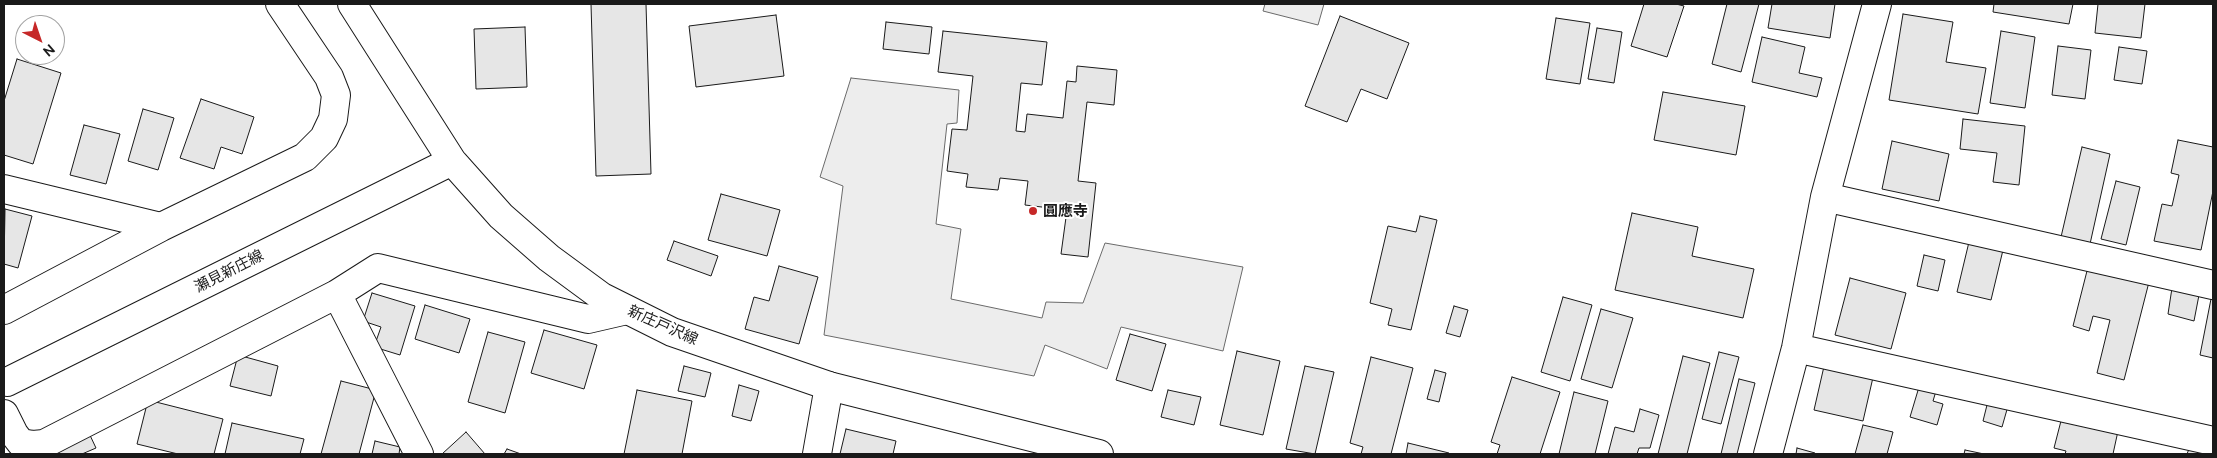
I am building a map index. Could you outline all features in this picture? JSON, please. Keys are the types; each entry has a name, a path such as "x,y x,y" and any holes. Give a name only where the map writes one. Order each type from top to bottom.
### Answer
{"street":[{"path":"4,310 161,227 305,157 324,138 333,119 336,95 328,77 280,4"},
{"name":"新庄戸沢線","path":"352,4 452,160 501,216 549,258 602,297 672,332 829,386 1099,454"},
{"path":"1768,454 1796,348 1825,197 1877,4"},
{"name":"瀬見新庄線","path":"8,382 452,160"},
{"path":"4,189 161,227"},
{"path":"1825,197 2213,285"},
{"path":"4,414 14,434 21,442 37,450 44,444 337,294 378,268 588,319 627,310"},
{"path":"337,294 419,454"},
{"path":"1796,348 2213,441"},
{"path":"817,454 829,386"}],"shaded area":[{"path":"1265,4 1324,4 1318,25 1263,11"},
{"path":"851,78 959,90 957,123 947,124 936,224 961,229 951,299 1042,318 1046,302 1083,303 1105,243 1243,267 1223,351 1121,327 1107,369 1045,345 1034,376 824,335 843,186 820,177"}],"building":[{"path":"591,4 646,4 651,174 596,176"},
{"path":"1644,4 1676,4 1684,6 1667,57 1631,46"},
{"path":"1727,4 1759,4 1741,72 1712,64"},
{"path":"1772,4 1835,4 1830,38 1768,28"},
{"path":"1994,4 2073,4 2069,24 1993,12"},
{"path":"2098,4 2145,4 2141,38 2095,33"},
{"path":"1903,14 1953,22 1946,62 1986,68 1978,114 1889,100"},
{"path":"776,15 784,76 696,87 689,26"},
{"path":"1340,16 1409,43 1387,99 1361,89 1347,122 1305,106"},
{"path":"1556,18 1590,23 1580,84 1546,79"},
{"path":"886,22 932,27 929,54 883,49"},
{"path":"525,27 527,87 476,89 474,29"},
{"path":"1597,28 1622,32 1614,83 1588,79"},
{"path":"943,31 1047,42 1042,85 1021,83 1016,131 1025,132 1027,114 1063,118 1067,81 1076,82 1077,66 1117,70 1114,105 1087,102 1078,181 1096,183 1088,257 1061,254 1067,210 1025,205 1028,181 1000,178 998,190 966,187 968,174 947,171 952,129 967,130 973,76 938,72"},
{"path":"2001,31 2035,37 2025,108 1990,103"},
{"path":"1762,37 1805,47 1799,73 1822,78 1817,97 1752,82"},
{"path":"2058,46 2091,50 2085,99 2052,95"},
{"path":"2119,47 2147,51 2142,84 2114,80"},
{"path":"15,65 36,65 61,73 33,164 4,155 4,101"},
{"path":"1663,92 1745,106 1736,155 1654,140"},
{"path":"201,99 254,117 242,154 221,147 214,169 180,158"},
{"path":"143,109 174,118 158,170 128,161"},
{"path":"1963,119 2025,126 2019,185 1993,182 1997,153 1960,149"},
{"path":"84,125 120,134 106,184 70,175"},
{"path":"2178,140 2213,147 2213,191 2201,250 2154,241 2162,204 2172,206 2179,175 2171,173"},
{"path":"1892,141 1949,154 1939,201 1882,189"},
{"path":"2082,147 2110,154 2090,244 2061,237"},
{"path":"2116,181 2140,187 2126,245 2101,239"},
{"path":"721,194 780,210 767,256 708,240"},
{"path":"5,209 32,216 18,268 4,264"},
{"path":"1632,213 1698,227 1692,256 1754,269 1743,318 1615,290"},
{"path":"1420,216 1437,220 1411,330 1388,325 1392,309 1370,303 1388,226 1416,232"},
{"path":"674,241 718,256 711,276 667,260"},
{"path":"1969,242 2003,250 1991,300 1957,292"},
{"path":"1924,255 1945,260 1938,291 1917,286"},
{"path":"779,266 818,277 799,344 745,329 754,297 769,301"},
{"path":"2088,267 2149,282 2124,380 2097,373 2110,320 2093,316 2089,331 2073,326"},
{"path":"1850,278 1906,293 1891,349 1835,335"},
{"path":"2172,288 2199,295 2194,321 2168,314"},
{"path":"372,293 415,306 400,355 374,347 381,327 363,321"},
{"path":"1563,297 1592,305 1570,381 1541,372"},
{"path":"2211,299 2213,300 2213,358 2200,355"},
{"path":"425,305 470,319 459,353 415,339"},
{"path":"1454,306 1468,310 1460,337 1446,333"},
{"path":"1601,309 1633,318 1612,388 1581,379"},
{"path":"544,330 597,345 584,389 531,373"},
{"path":"488,332 525,342 505,413 468,402"},
{"path":"1130,334 1166,344 1152,391 1116,380"},
{"path":"1237,351 1280,361 1263,435 1220,425"},
{"path":"1719,352 1739,357 1721,424 1702,419"},
{"path":"238,355 278,366 271,396 230,386"},
{"path":"1683,356 1710,363 1687,454 1658,454"},
{"path":"1371,357 1413,368 1391,454 1361,454 1363,447 1350,443"},
{"path":"1825,362 1874,373 1863,421 1814,410"},
{"path":"684,366 711,373 705,397 678,391"},
{"path":"1305,366 1334,372 1315,454 1286,449"},
{"path":"1435,370 1446,373 1439,402 1427,399"},
{"path":"1512,377 1560,392 1540,454 1497,454 1500,445 1491,442"},
{"path":"1739,379 1755,383 1737,454 1721,454"},
{"path":"341,381 376,390 359,454 321,454"},
{"path":"739,385 759,391 751,421 732,416"},
{"path":"1919,387 1936,391 1933,401 1943,404 1937,425 1910,417"},
{"path":"637,390 692,401 682,454 624,454"},
{"path":"1168,390 1201,397 1194,425 1161,417"},
{"path":"1574,392 1608,401 1595,454 1559,454"},
{"path":"148,400 223,419 214,454 178,454 137,444"},
{"path":"1988,401 2008,406 2002,427 1983,421"},
{"path":"1640,409 1659,415 1650,448 1639,448 1637,454 1608,454 1615,427 1634,432"},
{"path":"2062,417 2118,431 2113,454 2065,454 2066,451 2054,448"},
{"path":"232,423 304,439 300,454 225,454"},
{"path":"1863,425 1893,432 1887,454 1855,454"},
{"path":"846,429 896,441 893,454 840,454"},
{"path":"88,431 96,448 82,454 59,454 56,447"},
{"path":"466,432 485,454 442,454"},
{"path":"375,441 400,447 399,454 372,454"},
{"path":"1408,443 1449,453 1449,454 1406,454"},
{"path":"1797,448 1815,453 1796,454"},
{"path":"507,449 521,454 504,454"},
{"path":"2189,449 2209,454 2187,454"},
{"path":"1965,450 1984,454 1964,454"}],"place":[{"name":"圓應寺","path":"1033,211"}]}
